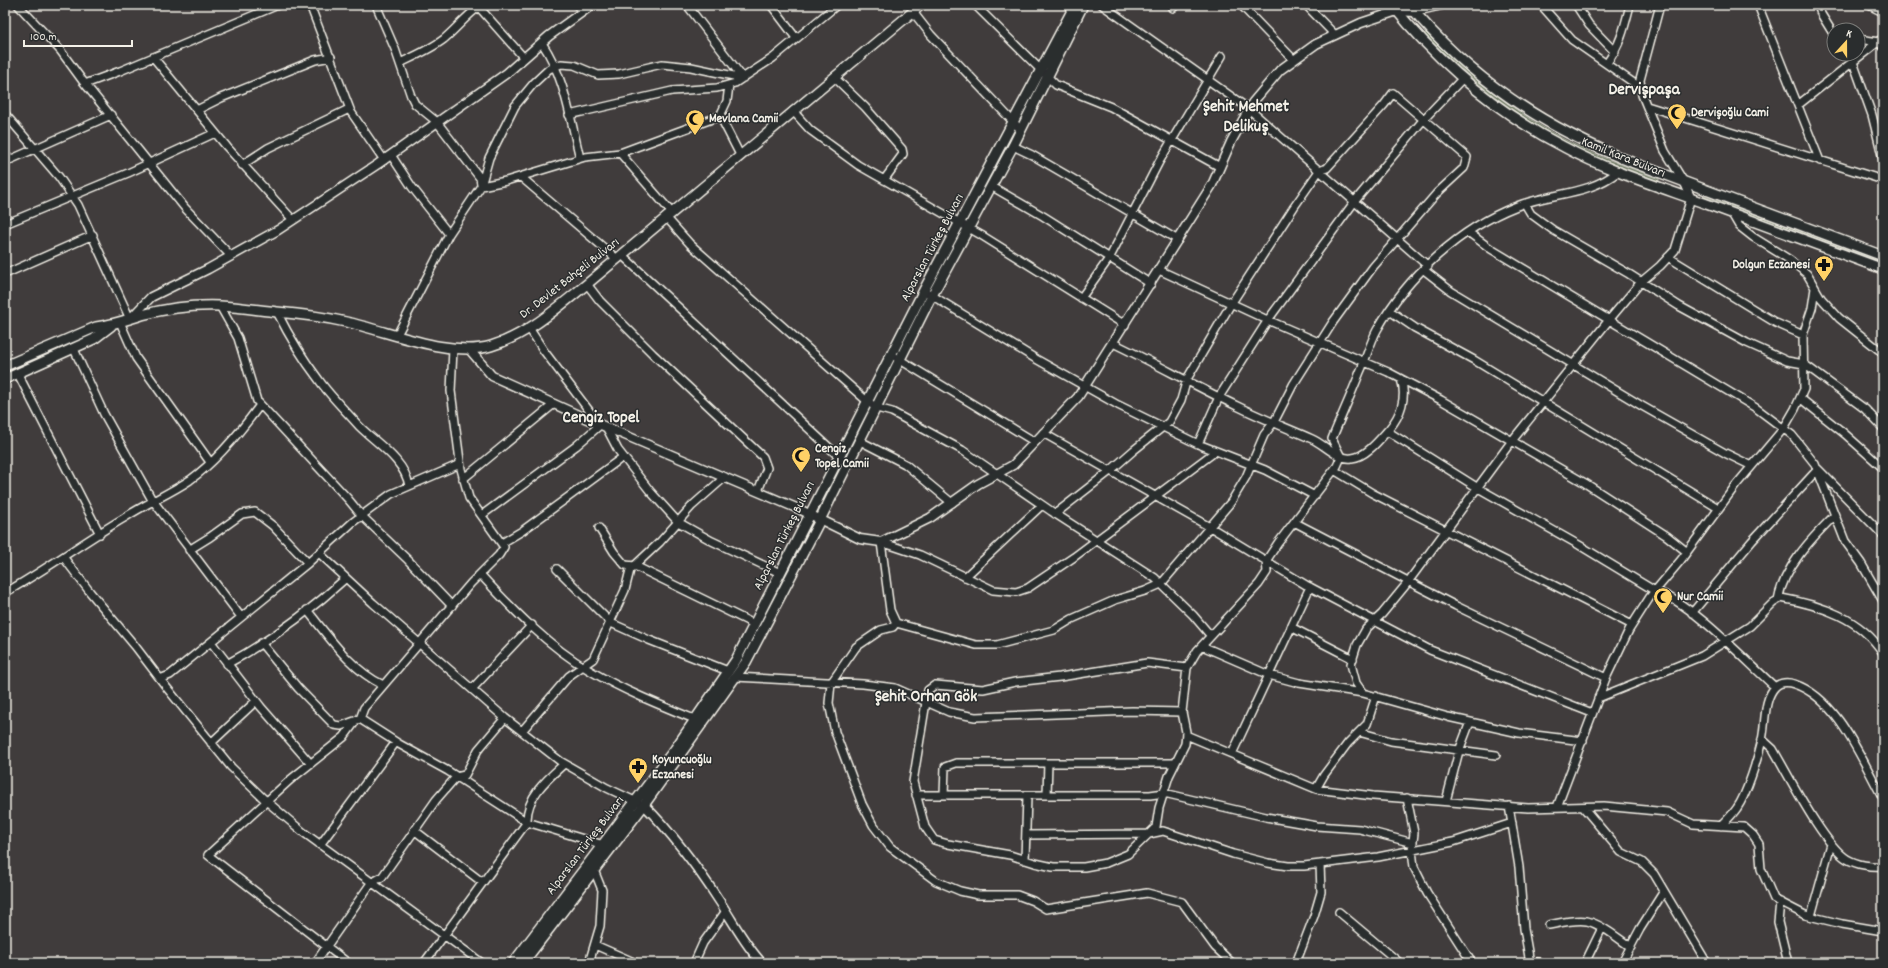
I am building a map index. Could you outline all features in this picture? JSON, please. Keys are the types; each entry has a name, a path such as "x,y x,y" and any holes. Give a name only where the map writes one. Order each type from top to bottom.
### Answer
{"main road":[{"name":"Dr. Devlet Bahçeli Bulvarı","path":"5,379 74,349 94,339 111,326 120,322 172,308 220,306 334,319 453,349 469,349 490,346 509,340 530,328 587,284 921,5"},
{"name":"Alparslan Türkeş Bulvarı","path":"732,674 746,662 860,441 933,296 964,226 1017,125 1041,70 1075,5"},
{"name":"Alparslan Türkeş Bulvarı","path":"513,963 608,846 732,674 754,624 924,290 991,186 1013,146 1017,125 1048,77 1083,5"},
{"name":"Kamil Kara Bulvarı","path":"1395,8 1427,45 1463,78 1493,102 1537,132 1571,151 1732,214 1883,269"},
{"name":"Kamil Kara Bulvarı","path":"1411,8 1441,40 1478,73 1511,100 1540,119 1594,147 1883,256"},
{"name":"Dr. Devlet Bahçeli Bulvarı","path":"5,366 89,330 111,326"},
{"name":"Alparslan Türkeş Bulvarı","path":"523,963 594,870 608,846"}],"street":[{"path":"18,5 60,50 85,84 185,208 231,256"},
{"path":"85,84 278,5"},
{"path":"310,5 349,109 367,138 384,160"},
{"path":"376,5 415,104 437,122 480,178 481,186"},
{"path":"577,5 584,11"},
{"path":"5,114 59,177 72,196 92,235 130,319 151,297 231,256 293,220 384,160 507,73 542,43 592,5"},
{"path":"687,5 743,78"},
{"path":"771,5 796,38"},
{"path":"569,115 672,90 717,88 729,85 743,78 773,58 837,5"},
{"path":"975,5 1056,85 1111,107 1220,167"},
{"path":"1102,5 1249,109 1398,239 1451,291 1718,449 1752,466"},
{"path":"1241,5 1294,60"},
{"path":"1306,5 1335,35"},
{"path":"881,542 930,518 1012,465 1078,397 1160,270 1212,185 1231,142 1249,109 1280,70 1316,44 1395,8 1444,5"},
{"path":"1541,5 1572,40 1641,88"},
{"path":"1576,5 1589,25 1615,52"},
{"path":"1607,63 1615,52 1623,36 1630,5"},
{"path":"1363,693 1356,683 1351,664 1357,645 1366,629 1376,620 1408,581 1511,442 1544,403 1609,320 1641,282 1660,266 1675,250 1691,198 1684,182 1665,151 1647,106 1640,80 1660,5"},
{"path":"1758,5 1820,161"},
{"path":"1818,5 1826,22"},
{"path":"1869,5 1883,12"},
{"path":"400,63 426,51 445,38 465,17 479,6 524,58"},
{"path":"913,12 931,35 1017,125"},
{"path":"1866,40 1882,42"},
{"path":"1866,53 1882,42"},
{"path":"542,43 555,65 580,158"},
{"path":"1081,298 1110,257 1159,162 1222,56"},
{"path":"153,57 215,133 293,220"},
{"path":"197,110 222,98 315,60 330,57"},
{"path":"1798,105 1853,62 1872,115 1883,158"},
{"path":"397,335 449,234 481,186 489,158 515,106 534,83 555,65 574,65 598,75 619,74 662,64 691,67 743,78"},
{"path":"834,77 865,107 902,149 903,154 884,180"},
{"path":"1198,444 1219,397 1268,320 1355,201 1424,119 1463,78"},
{"path":"481,186 520,177 580,158 620,152 720,116 727,102 729,85"},
{"path":"881,542 890,610 896,623 976,645 997,645 1054,630 1072,618 1115,600 1145,591 1161,584 1208,527 1231,502 1251,465 1264,435 1274,422 1293,385 1373,267 1437,193 1464,168 1467,157 1393,93 1327,168 1319,171 1231,304 1187,380 1181,400 1169,422 1162,426 1110,471 1055,514"},
{"path":"1647,106 1883,180"},
{"path":"242,164 268,148 349,109"},
{"path":"793,111 810,130 858,165 964,226 1125,325"},
{"path":"5,162 36,150 111,115"},
{"path":"720,116 740,155"},
{"path":"5,224 215,133"},
{"path":"1013,146 1032,155 1178,240"},
{"path":"620,152 690,244 868,402 876,408 892,412 962,450 1055,514 1155,578 1192,614 1210,635"},
{"path":"391,154 412,187 449,234"},
{"path":"1341,457 1332,439 1377,331 1390,311 1426,268 1468,232 1524,204 1555,195 1586,189 1606,182 1619,171"},
{"path":"520,177 620,257 848,464"},
{"path":"991,186 1110,257 1151,284"},
{"path":"1524,204 1531,214 1553,230 1680,306 1746,343 1787,361 1804,364 1865,409 1883,428"},
{"path":"1732,214 1739,226 1753,237 1790,260 1807,274 1821,298 1839,318 1883,353"},
{"path":"1468,232 1491,249 1697,372 1784,428 1792,435 1818,469 1883,535"},
{"path":"5,274 92,235"},
{"path":"1668,257 1776,323 1803,335"},
{"path":"1160,270 1231,304 1401,379 1441,400 1511,442 1585,483 1667,536 1687,552"},
{"path":"587,284 600,301 763,458 766,468 758,491"},
{"path":"1557,807 1606,678 1632,625 1655,591 1687,552 1718,508 1784,428 1800,398 1804,389 1803,335 1812,308 1815,288"},
{"path":"924,290 1084,387 1198,444 1251,465 1315,496"},
{"path":"220,306 238,338 255,394 260,405 348,498 362,516 408,560 452,606"},
{"path":"1390,311 1415,328 1474,360 1718,508"},
{"path":"277,312 288,333 319,381 360,426 392,457 407,478 409,486"},
{"path":"120,322 136,358 210,462"},
{"path":"530,328 650,492 678,522 712,541 780,573"},
{"path":"1113,343 1219,397 1320,442 1341,457 1352,458 1367,451 1396,422 1403,405 1403,386 1401,379"},
{"path":"74,349 104,414 153,501 241,617"},
{"path":"348,963 208,855 310,763 344,737 358,720 364,708 480,574 499,555 504,547 469,498 463,479 451,391 453,349"},
{"path":"469,349 492,376 603,426 810,514 860,539 881,542 920,555 993,590 1016,592 1028,588 1097,540 1216,451"},
{"path":"892,355 1035,442"},
{"path":"18,374 100,534"},
{"path":"1800,398 1845,434 1883,468"},
{"path":"463,479 554,404"},
{"path":"6,591 64,558 153,501 190,480 210,462 248,422 260,405"},
{"path":"482,516 603,426"},
{"path":"1387,431 1478,488 1579,545 1655,591 1667,594 1726,642 1774,687"},
{"path":"1043,433 1310,587 1376,620 1430,650 1592,713"},
{"path":"860,441 905,464 952,503"},
{"path":"502,543 522,531 623,456"},
{"path":"1188,668 1147,664 1015,682 983,689 935,685 928,690 913,782 925,827 934,840 948,844 1003,853 1053,867 1084,867 1106,863 1128,854 1156,827 1169,776 1185,744 1186,735 1182,712 1188,668 1210,635 1259,584 1267,572 1266,561 1334,470 1341,457"},
{"path":"160,679 170,675 308,563 362,516 391,494 460,464"},
{"path":"1818,469 1834,516 1845,542 1881,593 1883,601"},
{"path":"1692,614 1767,524 1818,469"},
{"path":"1334,470 1372,493 1445,531 1632,625"},
{"path":"522,731 569,676 593,659 625,590 630,570 660,542 692,506 725,477"},
{"path":"965,577 1042,505"},
{"path":"189,550 242,514 255,512 273,526 308,563"},
{"path":"1778,600 1785,577 1812,538 1834,516"},
{"path":"1294,522 1514,635 1606,678"},
{"path":"599,528 614,552 625,565 634,566 754,624"},
{"path":"319,553 504,718 564,764 607,788 640,803 671,834 726,911 751,951 762,963"},
{"path":"64,558 211,743 231,767 267,802 320,845 482,963"},
{"path":"557,569 610,623 732,674 863,684 895,688 949,712 975,717 1132,711 1182,712"},
{"path":"480,574 548,640 582,666 627,691 699,721"},
{"path":"227,664 247,653 307,610 346,578"},
{"path":"1232,754 1310,587"},
{"path":"1598,698 1702,656 1750,626 1781,598 1797,601 1830,612 1856,623 1876,641 1883,653"},
{"path":"307,610 348,660 371,680 383,686"},
{"path":"896,623 893,628 881,630 856,647 831,682 829,704 835,732 862,804 873,826 890,847 936,881 960,891 978,894 1018,895 1033,901 1046,909 1147,893 1182,902 1214,947 1232,963"},
{"path":"472,688 532,625"},
{"path":"1291,627 1353,659"},
{"path":"211,642 256,701 310,763"},
{"path":"261,643 298,688 334,725 341,726 358,720 456,777 527,822 608,846"},
{"path":"1202,646 1269,675 1299,683 1363,693 1470,722 1519,733 1583,741"},
{"path":"1721,826 1738,807 1762,739 1767,706 1774,687 1789,682 1805,687 1820,698 1847,734 1883,798"},
{"path":"1316,789 1324,775 1367,724 1376,696"},
{"path":"211,743 256,701"},
{"path":"315,963 371,883 382,877 436,800 456,777 465,775 478,750 504,718"},
{"path":"1446,801 1459,752 1470,722"},
{"path":"1359,732 1391,741 1459,752 1496,755"},
{"path":"1186,735 1316,789 1508,806 1604,806 1667,812 1693,824 1744,827 1753,835 1759,844 1761,869 1774,899 1811,916 1842,924 1883,931"},
{"path":"1762,739 1773,750 1831,844 1848,859 1872,867 1883,866"},
{"path":"320,845 396,742"},
{"path":"944,795 945,767 956,763 1175,763"},
{"path":"1047,795 1048,763"},
{"path":"424,963 527,822 527,814 533,798 547,779 564,764"},
{"path":"916,795 1150,796 1164,793 1266,817 1317,826 1360,829 1412,846"},
{"path":"1025,860 1027,796"},
{"path":"1408,798 1414,832 1412,846 1414,867 1427,893 1472,963"},
{"path":"1508,806 1519,867 1524,929 1530,962 1542,963"},
{"path":"1583,807 1621,852 1642,862 1654,874 1707,963"},
{"path":"1026,835 1149,834 1163,831 1233,854 1268,863 1288,866 1378,857 1412,846 1453,842 1512,823"},
{"path":"414,830 482,882"},
{"path":"1811,916 1831,844"},
{"path":"1296,963 1314,916 1320,892 1320,864"},
{"path":"589,963 600,926 602,890 594,870"},
{"path":"1622,963 1664,891"},
{"path":"1780,902 1778,922 1788,963"},
{"path":"694,963 703,943 726,911"},
{"path":"1339,912 1400,963"},
{"path":"1549,926 1574,921 1586,921 1602,928 1631,947"},
{"path":"1585,963 1602,928"},
{"path":"595,945 636,963"}],"green space":[{"path":"1426,33 1472,76 1522,114 1558,136 1582,148 1659,179 1659,181 1592,155 1535,125 1470,76 1424,34"},
{"path":"1704,196 1883,261 1883,263 1703,197"}],"place":[{"name":"Dervişoğlu Cami","path":"1677,130"},
{"name":"Mevlana Camii","path":"695,136"},
{"name":"Dolgun Eczanesi","path":"1824,282"},
{"name":"Cengiz Topel Camii","path":"801,473"},
{"name":"Nur Camii","path":"1663,614"},
{"name":"Koyuncuoğlu Eczanesi","path":"638,784"}],"district":[{"name":"Dervişpaşa","path":"1644,91"},
{"name":"Şehit Mehmet Delikuş","path":"1246,118"},
{"name":"Cengiz Topel","path":"601,419"},
{"name":"Şehit Orhan Gök","path":"926,698"}]}
